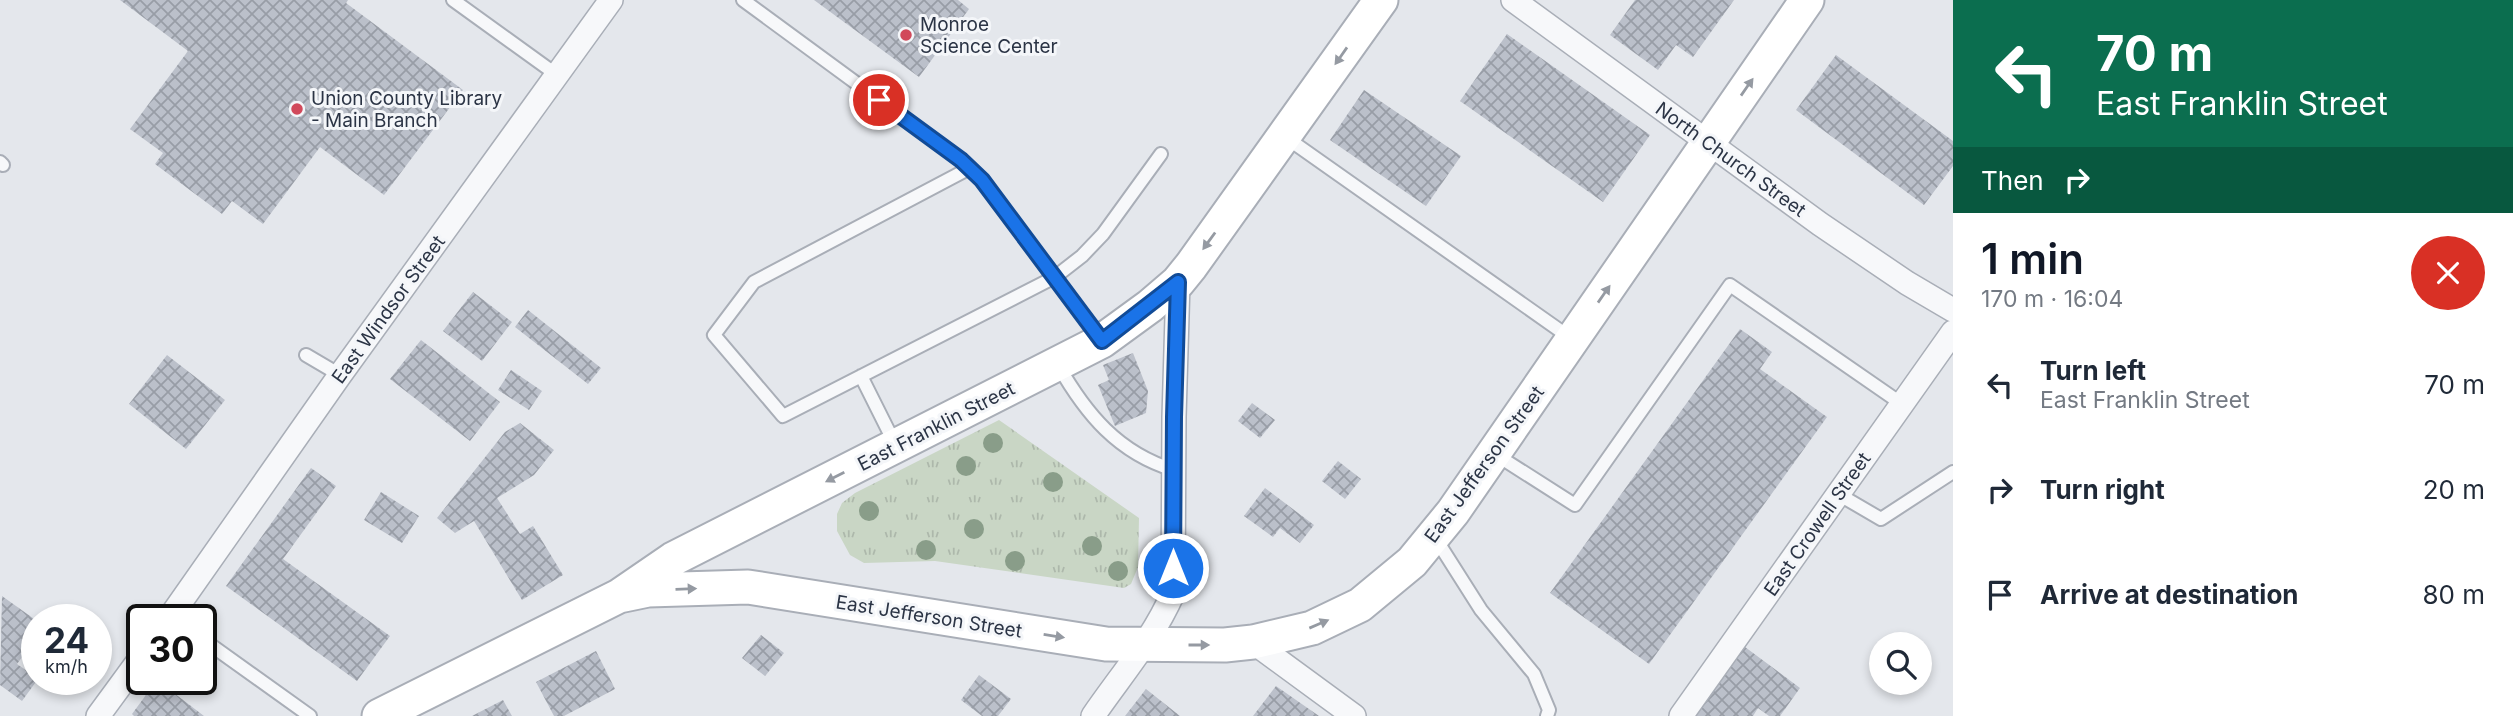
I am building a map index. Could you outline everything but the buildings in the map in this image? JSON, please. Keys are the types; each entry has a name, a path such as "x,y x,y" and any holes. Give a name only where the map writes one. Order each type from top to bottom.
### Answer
{"main road":[{"name":"East Franklin Street","path":"379,716 619,596 673,559 1102,341 1178,282 1381,0"},
{"name":"East Jefferson Street","path":"619,596 648,590 748,587 1106,644 1146,645 1225,645 1253,642 1311,628 1360,605 1412,562 1453,512 1807,0"}],"street":[{"name":"North Church Street","path":"1513,0 1708,143 1907,283 1953,310"},
{"name":"East Windsor Street","path":"182,604 340,375 557,75 604,3"},
{"path":"1093,716 1146,645 1173,593 1178,282"},
{"name":"East Crowell Street","path":"1681,716 1953,332"},
{"path":"1253,642 1354,716"},
{"path":"98,716 126,678"}],"lane":[{"path":"453,0 557,75"},
{"path":"743,0 970,168 982,180 1102,341"},
{"path":"1284,136 1572,340"},
{"path":"970,168 754,282 714,335 783,416 1055,277 1082,256 1103,234 1161,154"},
{"path":"1494,453 1575,505 1730,285 1902,404"},
{"path":"306,355 340,375"},
{"path":"1058,364 1076,397 1097,423 1133,451 1155,464 1174,470"},
{"path":"861,376 896,446"},
{"path":"1838,494 1881,519 1953,472"},
{"path":"1434,536 1481,610 1534,674 1549,710 1548,716"},
{"path":"217,649 310,716"}],"green space":[{"path":"999,420 1139,518 1138,567 1131,584 1124,588 935,561 864,563 850,555 837,531 837,514 842,503 855,493"}],"place":[{"name":"Monroe Science Center","path":"906,35"},
{"name":"Union County Library - Main Branch","path":"297,109"}],"route":[{"path":"879,100 961,160 982,180 1102,341 1178,282 1173,568"}]}
